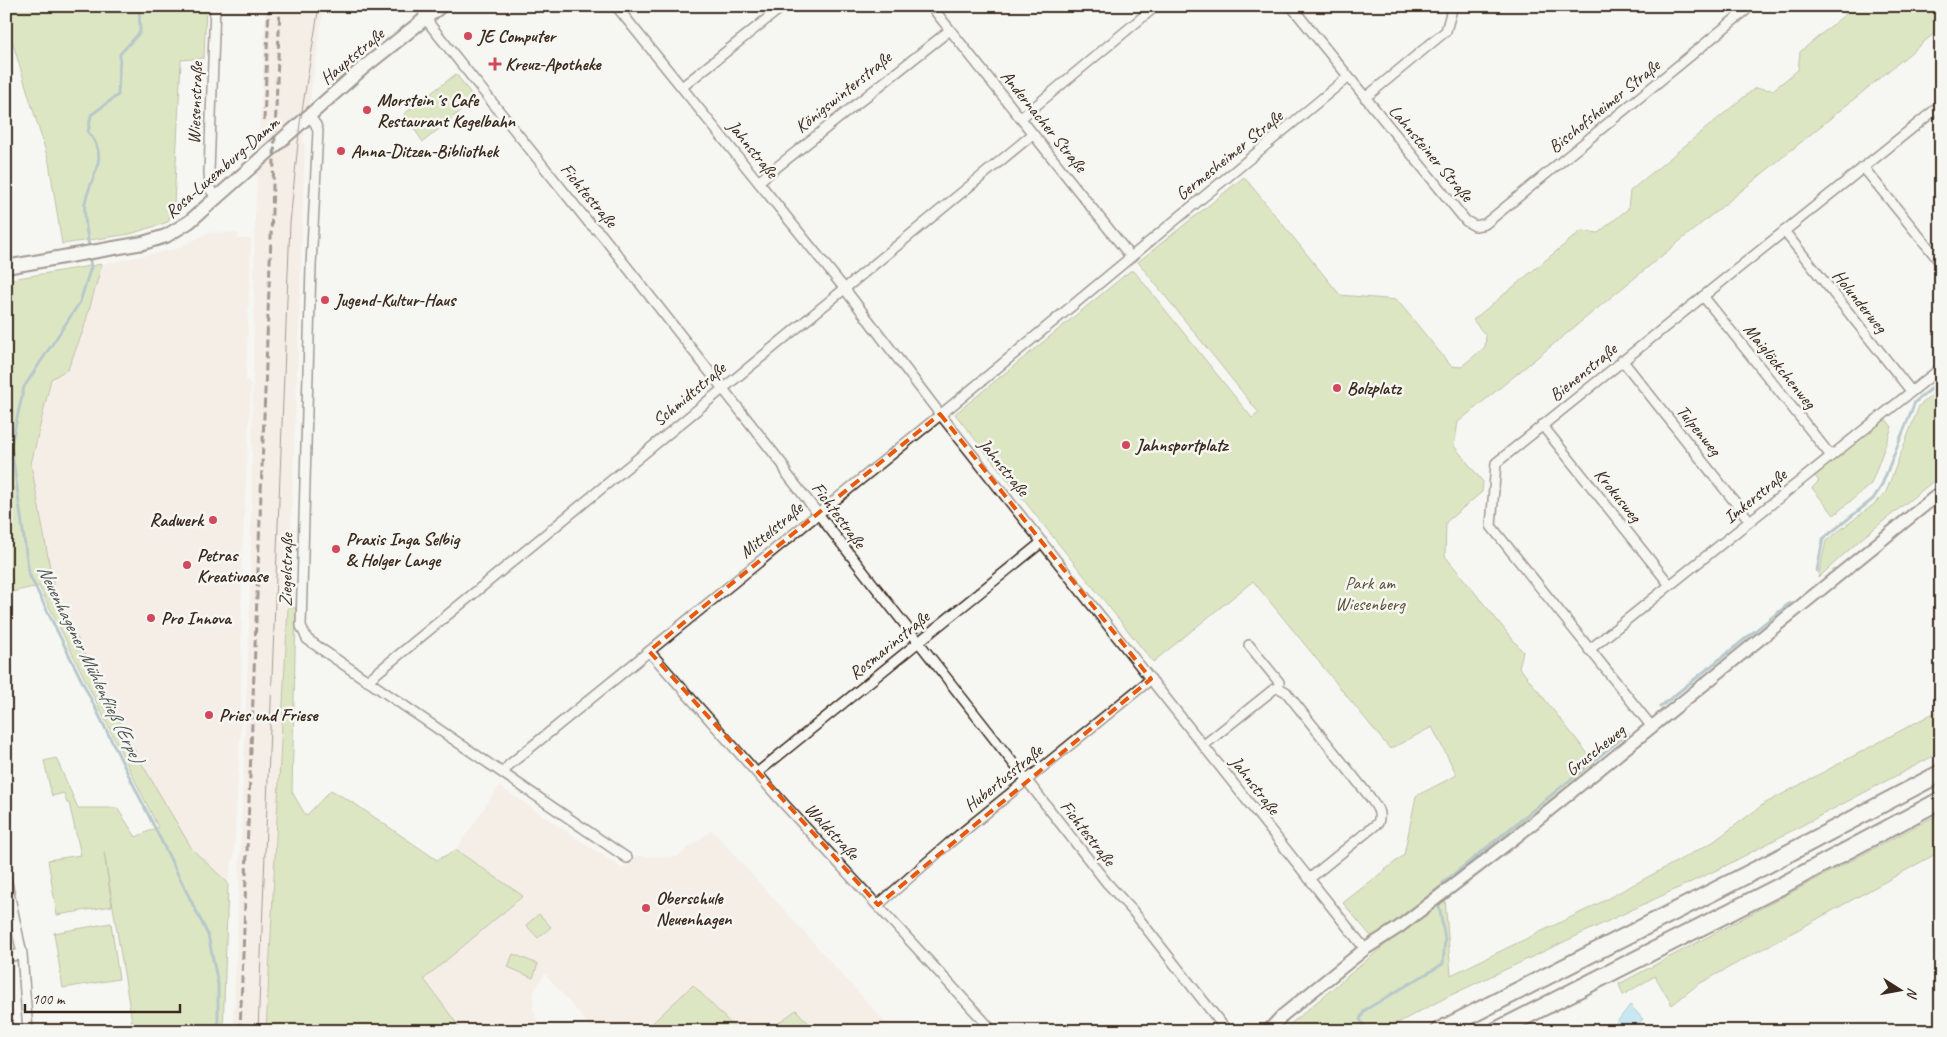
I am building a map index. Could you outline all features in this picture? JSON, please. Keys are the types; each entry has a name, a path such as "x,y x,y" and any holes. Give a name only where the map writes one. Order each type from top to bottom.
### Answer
{"highway":[{"path":"1439,1031 1760,869 1941,773"},
{"path":"1496,1031 1781,886 1941,800"}],"main road":[{"name":"Hauptstraße","path":"309,115 423,12 441,6"},
{"name":"Rosa-Luxemburg-Damm","path":"6,267 166,236 189,222 217,199 309,115"}],"street":[{"name":"Wiesenstraße","path":"215,6 209,172 210,189 217,199"},
{"name":"Jahnstraße","path":"616,6 844,288 940,414 1365,949"},
{"path":"682,87 783,6"},
{"name":"Andernacher Straße","path":"931,6 1131,257"},
{"path":"1021,118 1156,6"},
{"name":"Lahnsteiner Straße","path":"1291,6 1466,221 1475,226"},
{"name":"Bischofsheimer Straße","path":"1475,226 1485,224 1751,6"},
{"name":"Fichtestraße","path":"423,12 783,464 787,474 1026,780 1227,1031"},
{"name":"Lahnsteiner Straße","path":"1365,98 1446,31 1451,13"},
{"name":"Königswinterstraße","path":"758,182 950,30"},
{"name":"Germesheimer Straße","path":"1131,257 1348,77"},
{"name":"Bienenstraße","path":"1652,727 1491,526 1496,464 1622,360 1941,105"},
{"name":"Ziegelstraße","path":"309,115 318,131 311,266 301,626 307,639 627,858"},
{"name":"Schmidtstraße","path":"367,681 1034,134"},
{"path":"1863,167 1941,263"},
{"name":"Holunderweg","path":"1784,231 1911,391"},
{"name":"Mittelstraße","path":"503,773 509,765 1131,257"},
{"name":"Maiglöckchenweg","path":"1703,296 1831,456"},
{"name":"Tulpenweg","path":"1622,360 1750,521"},
{"name":"Imkerstraße","path":"1589,650 1941,368"},
{"name":"Krokusweg","path":"1542,425 1670,585"},
{"name":"Gruscheweg","path":"1268,1031 1283,1015 1365,949 1399,926 1516,837 1941,492"},
{"name":"Rosmarinstraße","path":"756,774 1042,542"},
{"path":"1249,645 1279,682 1279,688"},
{"name":"Waldstraße","path":"649,651 756,774 993,1031"},
{"name":"Hubertusstraße","path":"878,905 1026,780 1151,679"},
{"path":"1204,745 1274,689 1279,688 1286,692 1369,796 1381,816 1378,823 1309,879"},
{"path":"6,878 22,954 28,1031"},
{"path":"6,957 22,954"}],"highlighted area":[{"path":"940,414 1151,679 878,905 649,651"}],"shaded area":[{"path":"266,6 324,6 303,143 305,145 288,607 266,1031 233,1031 250,606 255,214"},
{"path":"210,232 238,233 238,239 251,239 246,380 251,384 242,558 241,723 234,854 228,883 192,849 139,759 55,595 31,464 51,379 83,331 102,264 176,249"},
{"name":"Oberschule Neuenhagen","path":"499,786 623,869 635,856 677,857 712,830 893,1031 816,1031 796,1010 768,1031 738,1031 693,985 644,1031 594,1031 545,974 534,992 533,1010 540,1027 536,1031 462,1031 424,979 523,896 456,850"}],"green space":[{"path":"6,6 206,6 204,58 181,60 174,204 168,222 130,234 62,244 49,162 6,21"},
{"name":"Park am Wiesenberg","path":"1855,6 1941,6 1941,28 1458,422 1454,446 1483,482 1482,492 1446,522 1445,556 1523,652 1519,667 1596,764 1376,936 1370,935 1343,903 1404,855 1416,796 1457,775 1432,727 1390,749 1253,581 1153,662 955,414 1130,271 1134,271 1252,418 1259,413 1138,262 1244,177 1340,295 1397,300 1451,366 1461,367 1485,347 1486,336 1473,320 1581,231 1598,233 1628,209 1630,191 1755,88 1773,90 1798,70 1800,52"},
{"path":"456,74 475,99 423,142 404,114"},
{"path":"102,264 83,331 68,369 51,379 31,464 55,595 139,759 192,849 228,883 223,1031 123,1031 122,1024 132,1022 104,852 112,906 57,915 48,860 81,855 69,803 67,803 64,793 52,796 44,761 56,758 78,808 117,808 136,837 158,827 39,586 6,593 6,280"},
{"path":"1941,388 1941,475 1861,539 1818,578 1826,541 1874,504 1886,492 1919,406"},
{"path":"1885,418 1892,427 1871,484 1834,515 1812,488 1819,481 1814,475"},
{"path":"288,607 296,608 292,792 306,816 331,790 355,804 437,860 456,850 523,896 424,979 462,1031 266,1031"},
{"path":"1941,709 1941,752 1725,866 1449,996 1382,1031 1282,1031 1441,898 1445,899 1451,975 1590,908 1713,842 1764,804"},
{"path":"1941,813 1941,851 1697,985 1672,1005 1655,976 1623,995 1619,984"},
{"path":"539,914 551,927 538,938 526,925"},
{"path":"111,923 119,979 63,988 54,933"},
{"path":"513,954 538,964 533,978 508,967"},
{"path":"693,985 738,1031 644,1031"},
{"path":"796,1010 816,1031 768,1031"},
{"path":"114,1024 116,1031 77,1031"}],"water":[{"path":"1630,1005 1643,1019 1631,1031 1610,1031"}],"waterway":[{"name":"Neuenhagener Mühlenfließ (Erpe)","path":"89,249 85,203 99,158 95,142 88,132 91,115 118,95 120,54 140,32 139,6"},
{"name":"Neuenhagener Mühlenfließ (Erpe)","path":"89,256 91,267 80,302 24,387 11,445 29,574 208,935 218,984 218,1031"},
{"path":"1817,571 1823,539 1873,499 1881,487 1915,402 1941,381"},
{"path":"1660,707 1790,603"},
{"path":"1442,888 1443,883 1628,733"},
{"path":"1366,1030 1360,1019 1365,1010 1443,964 1445,939 1439,906"}],"tram line":[{"path":"258,1031 290,223 300,123 319,6"}],"railway":[{"path":"264,121 269,6"},
{"path":"240,1031 280,6"}],"place":[{"name":"JE Computer","path":"468,36"},
{"name":"Kreuz-Apotheke","path":"495,64"},
{"name":"Morstein´s Cafe Restaurant Kegelbahn","path":"367,110"},
{"name":"Anna-Ditzen-Bibliothek","path":"341,151"},
{"name":"Jugend-Kultur-Haus","path":"325,300"},
{"name":"Bolzplatz","path":"1337,388"},
{"name":"Jahnsportplatz","path":"1126,445"},
{"name":"Radwerk","path":"213,520"},
{"name":"Praxis Inga Selbig & Holger Lange","path":"336,549"},
{"name":"Petras Kreativoase","path":"187,565"},
{"name":"Pro Innova","path":"151,618"},
{"name":"Pries und Friese","path":"209,715"},
{"name":"Oberschule Neuenhagen","path":"646,908"}]}
